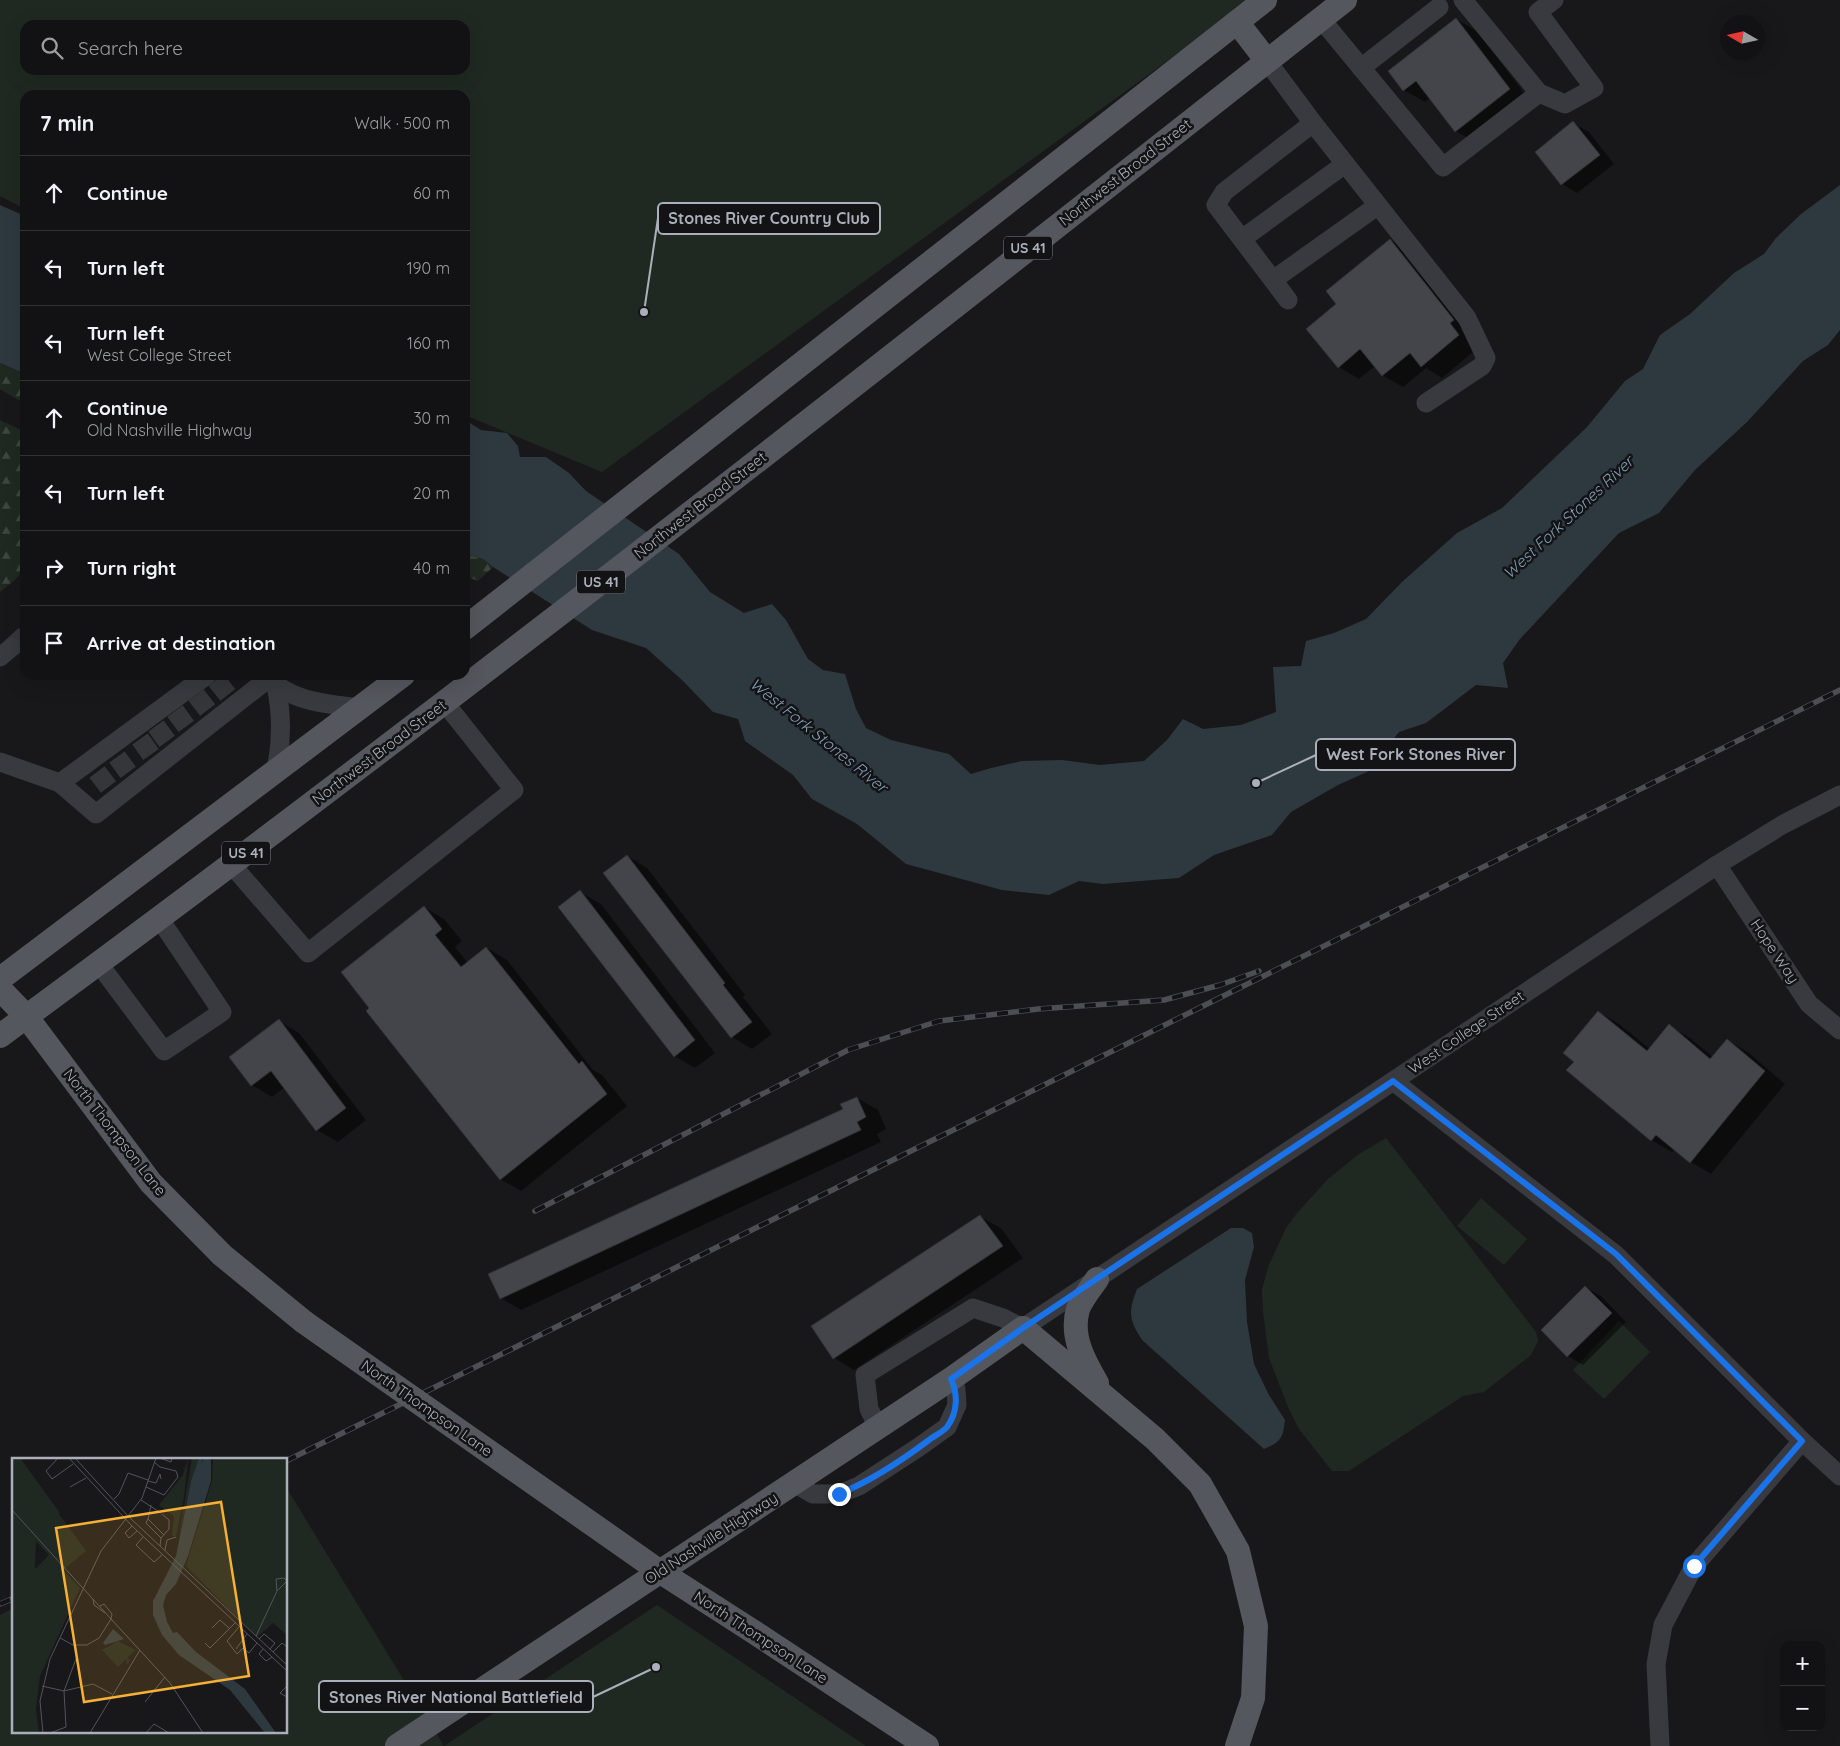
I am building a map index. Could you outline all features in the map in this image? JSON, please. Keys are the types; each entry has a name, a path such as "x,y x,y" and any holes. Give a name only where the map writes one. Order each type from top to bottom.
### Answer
{"main road":[{"path":"470,624 1265,0"},
{"name":"Northwest Broad Street","path":"0,1036 99,964 490,668 1345,0"},
{"path":"1237,22 1267,61"},
{"path":"0,979 396,680"},
{"name":"North Thompson Lane","path":"0,989 26,1016 151,1182 222,1255 304,1322 659,1571 927,1746"},
{"path":"1097,1279 1079,1308 1075,1326 1082,1358 1107,1399"},
{"path":"1023,1328 1155,1438 1200,1484 1238,1552 1256,1626 1253,1698 1237,1746"},
{"name":"Old Nashville Highway","path":"397,1746 951,1379 1023,1328"}],"street":[{"path":"1463,0 1539,93 1565,104 1594,88 1538,12 1554,0"},
{"path":"1361,68 1441,2"},
{"path":"1321,19 1444,167 1539,93"},
{"path":"1267,61 1312,123 1467,318 1486,358 1482,366 1426,403"},
{"path":"1288,300 1216,205 1224,192 1312,123"},
{"path":"1242,239 1344,164"},
{"path":"1273,280 1377,206"},
{"path":"60,783 93,767 207,680"},
{"path":"270,680 312,702 360,708"},
{"path":"0,762 60,783 96,814 115,796 234,702 270,680"},
{"path":"270,680 279,700 282,736 276,770"},
{"path":"231,864 308,953 514,790 445,702"},
{"name":"West College Street","path":"1023,1328 1717,865 1782,825 1840,795"},
{"name":"Hope Way","path":"1717,865 1809,1004 1840,1030"},
{"path":"99,964 164,1051 222,1012 160,918"},
{"path":"1393,1081 1616,1254 1802,1441 1840,1476"},
{"path":"878,1427 869,1410 865,1375 973,1308 1023,1328"},
{"path":"794,1483 813,1494 839,1494 859,1486 919,1447 947,1427 956,1405 956,1389 951,1379"},
{"path":"1660,1746 1656,1664 1663,1625 1694,1566 1802,1441"}],"green space":[{"path":"0,0 1251,0 602,472 470,417 470,90 20,90 20,206 0,196"},
{"path":"0,363 20,373 20,401 0,389"},
{"path":"0,420 20,430 20,574 0,592"},
{"path":"470,555 483,559 493,567 478,581 470,578"},
{"path":"1386,1138 1536,1332 1538,1341 1531,1355 1484,1392 1463,1396 1349,1471 1332,1471 1299,1429 1288,1407 1269,1358 1262,1290 1268,1267 1286,1228 1297,1213 1328,1179 1359,1154"},
{"path":"1481,1198 1527,1239 1504,1265 1457,1226"},
{"path":"1619,1321 1650,1352 1604,1399 1573,1370"},
{"path":"288,1490 444,1746 0,1746 0,1615 12,1609 12,1734 288,1734"},
{"path":"657,1605 866,1746 444,1746"}],"water":[{"path":"1840,185 1840,330 1828,345 1803,361 1747,422 1695,470 1659,513 1619,533 1520,639 1503,663 1508,688 1476,685 1426,723 1399,732 1367,772 1338,785 1291,812 1272,835 1214,855 1179,878 1103,884 1079,881 1049,895 1002,890 906,864 857,824 812,799 793,775 745,741 738,719 713,712 682,680 646,648 592,630 483,559 470,555 470,423 481,430 507,433 518,446 520,457 546,457 569,473 586,491 679,554 710,592 744,613 772,604 786,620 808,659 823,670 845,674 856,709 866,728 891,740 949,754 971,774 1022,761 1062,760 1100,765 1144,761 1167,740 1183,719 1203,729 1241,725 1276,712 1273,667 1301,666 1306,641 1334,633 1366,619 1402,582 1457,533 1502,508 1587,427 1625,381 1643,369 1660,335 1690,314 1734,273 1764,254 1776,238 1801,214"},
{"path":"0,205 20,214 20,372 0,363"},
{"path":"1231,1228 1243,1228 1252,1233 1254,1247 1245,1280 1247,1322 1254,1364 1269,1395 1285,1420 1280,1439 1264,1449 1142,1340 1134,1327 1131,1316 1132,1304 1137,1289"}],"building":[{"path":"1456,18 1510,89 1455,132 1416,81 1403,91 1388,71"},
{"path":"1573,121 1600,155 1561,185 1535,152"},
{"path":"1390,239 1454,320 1450,323 1459,335 1421,367 1410,353 1382,376 1360,349 1338,368 1306,329 1336,304 1326,291"},
{"path":"627,855 725,983 723,985 752,1022 731,1038 603,873"},
{"path":"580,890 695,1040 674,1057 558,907"},
{"path":"424,906 442,929 435,935 461,967 486,947 579,1064 582,1061 607,1094 500,1180 366,1011 369,1008 341,972"},
{"path":"1598,1011 1647,1051 1669,1024 1710,1059 1727,1039 1765,1071 1690,1163 1656,1135 1651,1141 1566,1070 1574,1062 1563,1053"},
{"path":"279,1019 346,1108 316,1131 271,1071 251,1086 229,1057"},
{"path":"857,1097 866,1117 857,1122 861,1130 500,1299 488,1274 843,1109 840,1104"},
{"path":"980,1215 1003,1246 833,1359 811,1326"},
{"path":"1585,1286 1612,1313 1567,1357 1541,1330"}],"tunnel":[{"path":"12,647 20,640"},
{"path":"216,680 232,700"},
{"path":"196,695 213,717"},
{"path":"175,711 192,734"},
{"path":"156,726 172,748"},
{"path":"140,739 155,760"},
{"path":"117,757 133,779"},
{"path":"97,772 113,793"}],"railway":[{"path":"288,1460 1840,690"},
{"path":"535,1211 848,1050 939,1021 1038,1009 1164,1000 1220,985 1259,971"},
{"path":"0,1604 12,1599"}],"place":[{"name":"Stones River Country Club","path":"644,312"},
{"name":"West Fork Stones River","path":"1256,783"},
{"name":"Stones River National Battlefield","path":"656,1667"}],"route":[{"path":"839,1494 859,1486 947,1427 956,1405 956,1389 951,1379 1023,1328 1393,1081 1616,1254 1802,1441 1694,1566"}]}
